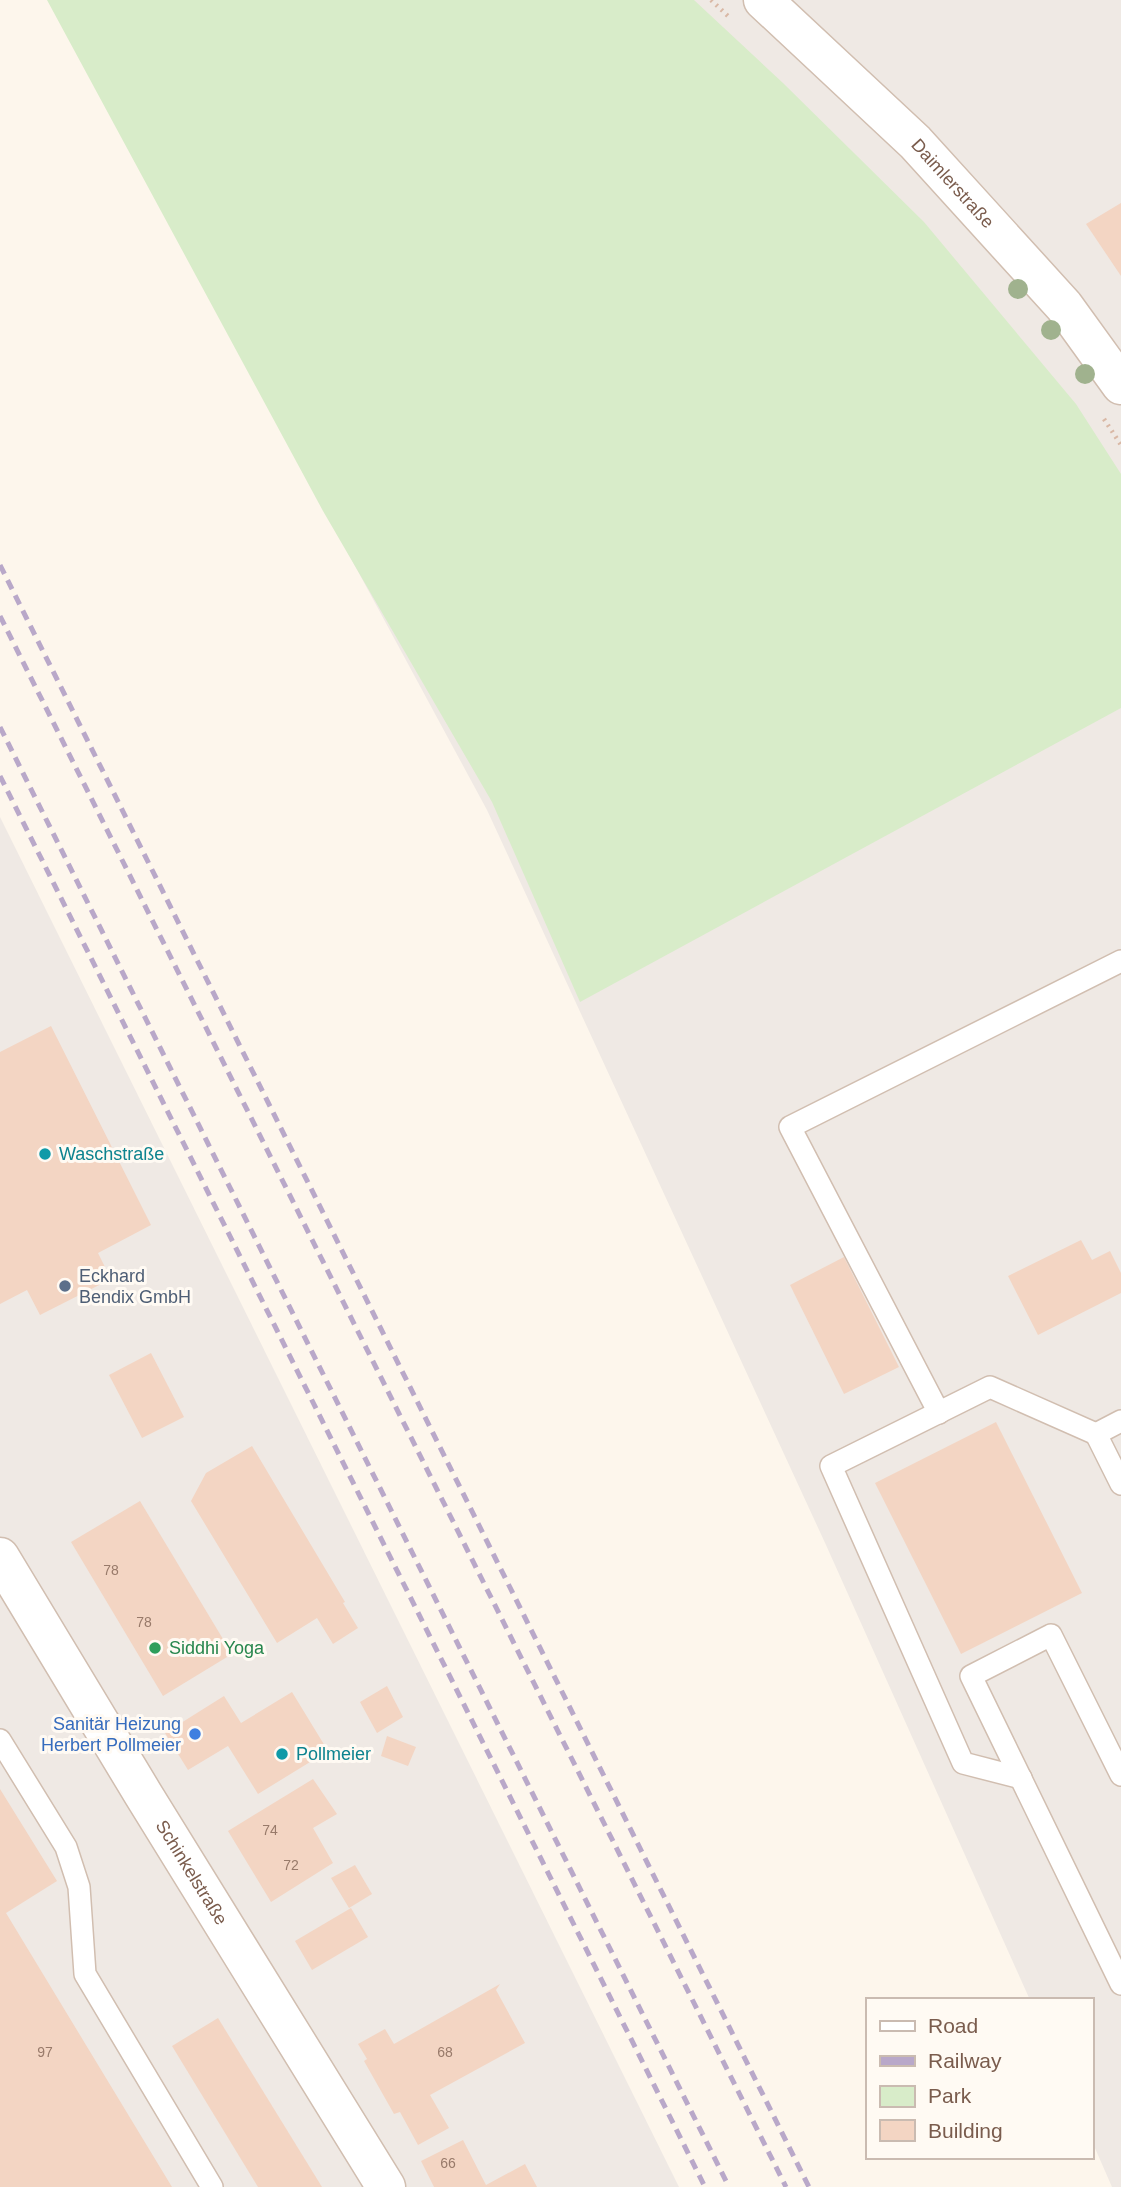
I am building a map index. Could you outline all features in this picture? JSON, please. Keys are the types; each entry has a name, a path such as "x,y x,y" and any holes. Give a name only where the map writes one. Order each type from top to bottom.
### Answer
{"street":[{"name":"Daimlerstraße","path":"748,11 915,142 1064,306 1109,398"},
{"name":"Schinkelstraße","path":"0,1557 386,2187"}],"lane":[{"path":"939,1413 790,1127 1121,961"},
{"path":"1021,1779 963,1763 831,1466 990,1387 1096,1434 1121,1484"},
{"path":"1096,1434 1121,1421"},
{"path":"1121,1775 1051,1636 971,1676 1121,1984"},
{"path":"0,1740 66,1847 79,1888 85,1973 212,2187"}],"path":[{"path":"711,0 748,11"},
{"path":"1109,398 1121,445"}],"shaded area":[{"path":"49,0 1121,0 1121,2187 1112,2187 1093,2144 1093,1998 1029,1998 826,1545 487,810"},
{"path":"0,817 679,2187 0,2187"}],"green space":[{"path":"47,0 694,0 924,222 1076,404 1121,474 1121,708 580,1002 492,802 323,511"}],"building":[{"path":"1121,203 1121,276 1086,224"},
{"path":"51,1026 151,1225 98,1253 111,1279 40,1315 27,1290 0,1304 0,1052"},
{"path":"1081,1240 1092,1260 1110,1251 1121,1273 1121,1293 1038,1335 1008,1276"},
{"path":"844,1257 899,1367 844,1394 790,1285"},
{"path":"151,1353 184,1417 142,1438 109,1375"},
{"path":"996,1422 1082,1593 961,1654 875,1483"},
{"path":"252,1446 358,1628 333,1644 317,1618 277,1643 191,1501 206,1473"},
{"path":"140,1501 232,1654 163,1696 71,1542"},
{"path":"387,1686 403,1717 377,1733 360,1702"},
{"path":"292,1692 328,1751 258,1794 228,1746 188,1770 165,1733 224,1696 241,1723"},
{"path":"387,1736 416,1747 408,1766 381,1756"},
{"path":"313,1779 337,1814 313,1828 333,1863 271,1902 228,1831"},
{"path":"0,1789 57,1881 6,1913 172,2187 0,2187"},
{"path":"355,1865 372,1894 349,1908 331,1878"},
{"path":"351,1908 368,1937 312,1970 295,1941"},
{"path":"500,1984 496,1990 525,2043 430,2095 449,2128 418,2145 400,2112 394,2114 364,2061 367,2059 358,2044 385,2029 394,2044"},
{"path":"218,2018 322,2187 258,2187 172,2046"},
{"path":"463,2140 486,2185 525,2164 537,2187 434,2187 421,2161"}],"railway":[{"path":"0,565 809,2187"},
{"path":"0,616 786,2187"},
{"path":"0,727 729,2187"},
{"path":"0,776 705,2187"}],"place":[{"name":"Waschstraße","path":"45,1154"},
{"name":"Eckhard Bendix GmbH","path":"65,1286"},
{"name":"Siddhi Yoga","path":"155,1648"},
{"name":"Sanitär Heizung Herbert Pollmeier","path":"195,1734"},
{"name":"Pollmeier","path":"282,1754"}]}
